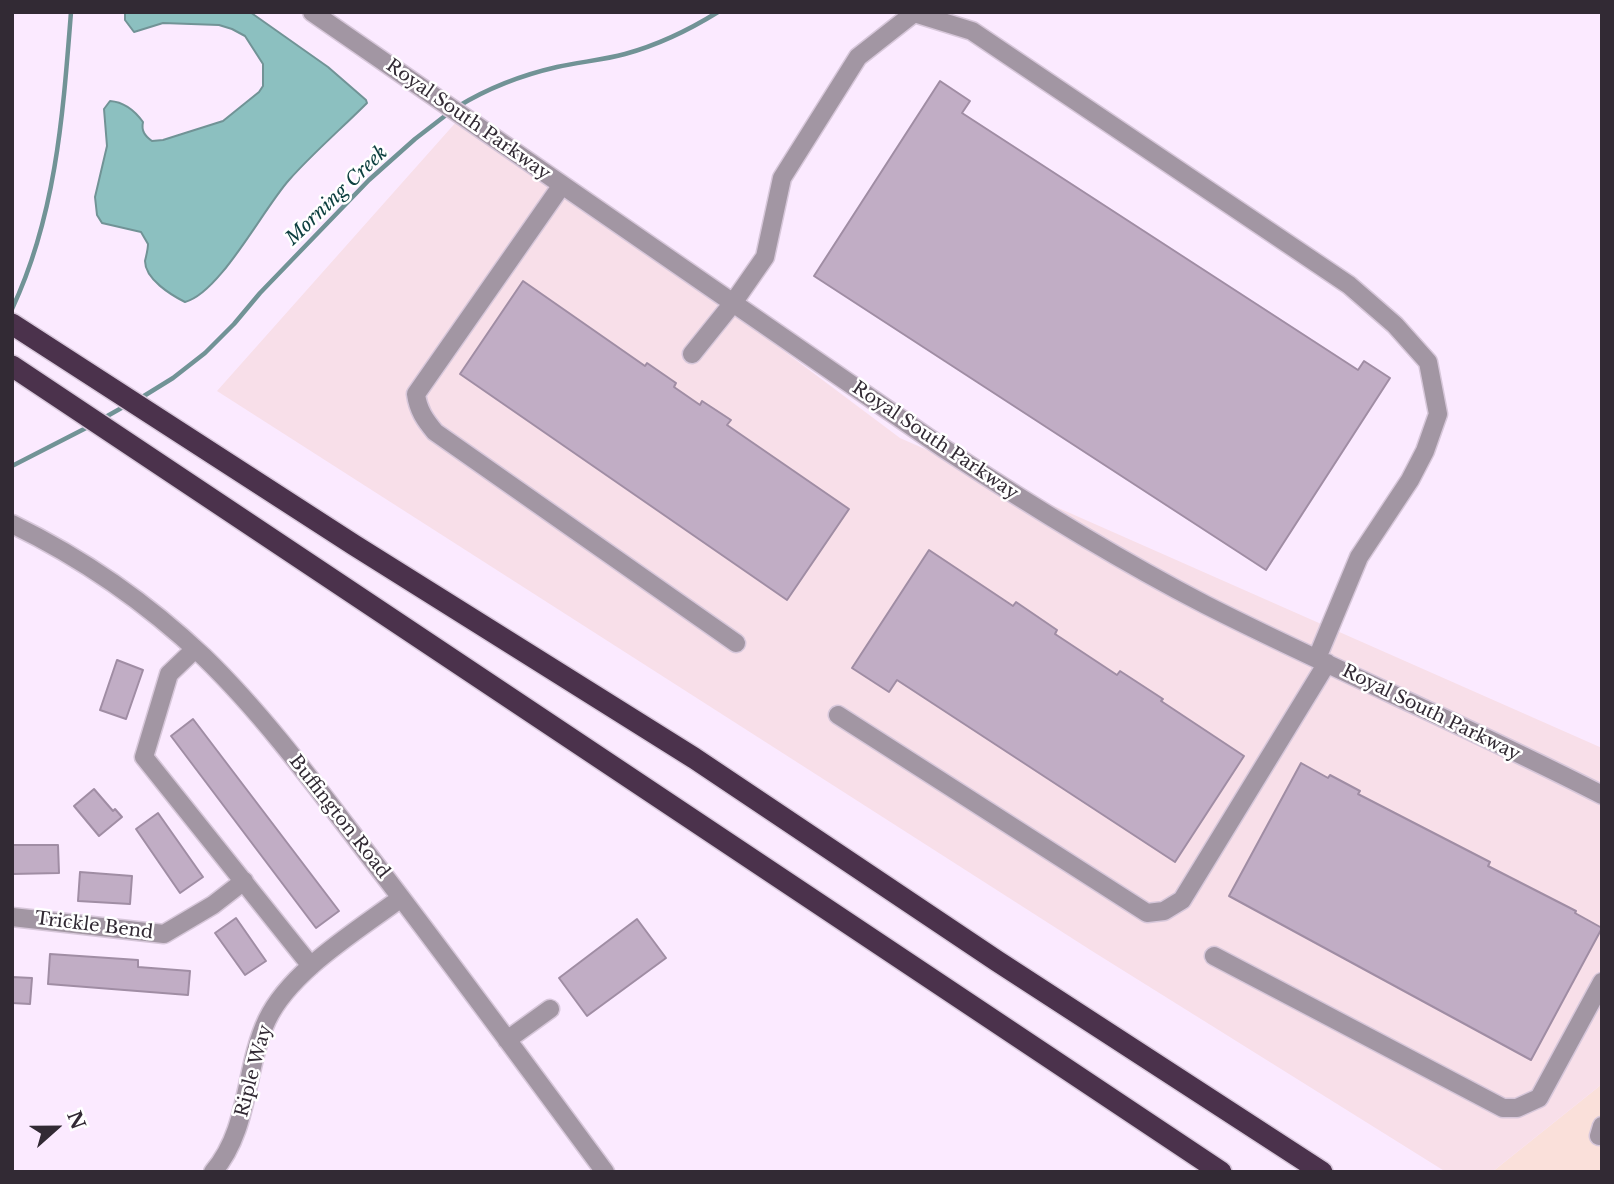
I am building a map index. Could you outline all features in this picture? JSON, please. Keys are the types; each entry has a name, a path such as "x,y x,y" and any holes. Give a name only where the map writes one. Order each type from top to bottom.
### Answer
{"highway":[{"path":"12,324 354,545 694,758 997,961 1321,1172"},
{"path":"12,366 1221,1172"}],"street":[{"name":"Royal South Parkway","path":"312,12 943,448 1032,506 1124,561 1206,605 1602,795"},
{"path":"692,354 765,257 782,178 858,57 915,13 972,31 1349,285 1395,325 1428,362 1438,414 1425,451 1410,480 1359,557 1322,661 1182,900 1164,911 1147,913 838,715"},
{"path":"562,185 416,394 418,406 435,432 736,643"},
{"name":"Buffington Road","path":"12,524 42,538 102,575 155,613 195,649 250,706 312,781 605,1172"},
{"path":"195,649 169,674 144,757 312,966"},
{"name":"Trickle Bend","path":"12,916 164,934 213,905 244,880"},
{"name":"Riple Way","path":"213,1172 231,1147 266,1022 284,991 312,966 401,898"},
{"path":"1214,956 1503,1108 1517,1108 1539,1098 1602,982"},
{"path":"508,1040 550,1009"}],"shaded area":[{"path":"125,12 250,12 328,67 367,103 289,180 212,283 185,302 166,291 149,274 145,261 148,244 141,232 102,223 97,215 95,197 107,146 104,109 110,101 124,105 143,122 143,131 147,137 152,141 163,140 223,121 259,92 263,86 263,64 245,36 232,29 219,25 163,23 134,32 125,20"},
{"path":"465,112 900,438 1602,748 1602,1084 1492,1172 1446,1172 1092,951 217,391"},
{"path":"1602,1084 1602,1172 1492,1172"}],"building":[{"path":"940,81 970,101 962,113 1358,370 1364,361 1390,378 1266,570 814,276"},
{"path":"523,281 645,366 647,363 676,383 674,387 700,405 702,401 731,420 727,425 849,509 787,600 460,374"},
{"path":"929,550 1013,606 1016,602 1057,630 1055,634 1117,675 1120,671 1244,756 1175,862 897,680 889,692 852,668"},
{"path":"117,660 143,670 126,719 100,710"},
{"path":"193,719 339,911 316,928 171,736"},
{"path":"1301,763 1328,778 1330,775 1360,791 1358,794 1490,862 1488,866 1576,911 1575,913 1602,928 1531,1060 1229,896"},
{"path":"94,789 113,811 115,809 122,817 99,836 74,806"},
{"path":"158,813 203,877 180,893 136,829"},
{"path":"12,845 58,845 59,873 12,874"},
{"path":"80,872 132,876 130,904 78,901"},
{"path":"236,918 266,961 245,975 215,933"},
{"path":"637,919 666,958 587,1016 559,978"},
{"path":"50,954 138,960 138,967 190,971 188,995 48,984"},
{"path":"12,977 32,978 30,1004 12,1003"}],"waterway":[{"path":"12,309 27,274 48,201 65,88 71,12"},
{"name":"Morning Creek","path":"457,107 493,88 531,74 617,56 649,46 685,31 718,12"},
{"name":"Morning Creek","path":"139,399 173,378 205,353 369,180 450,112"},
{"name":"Morning Creek","path":"102,419 125,406"},
{"name":"Morning Creek","path":"12,466 88,427"}]}
